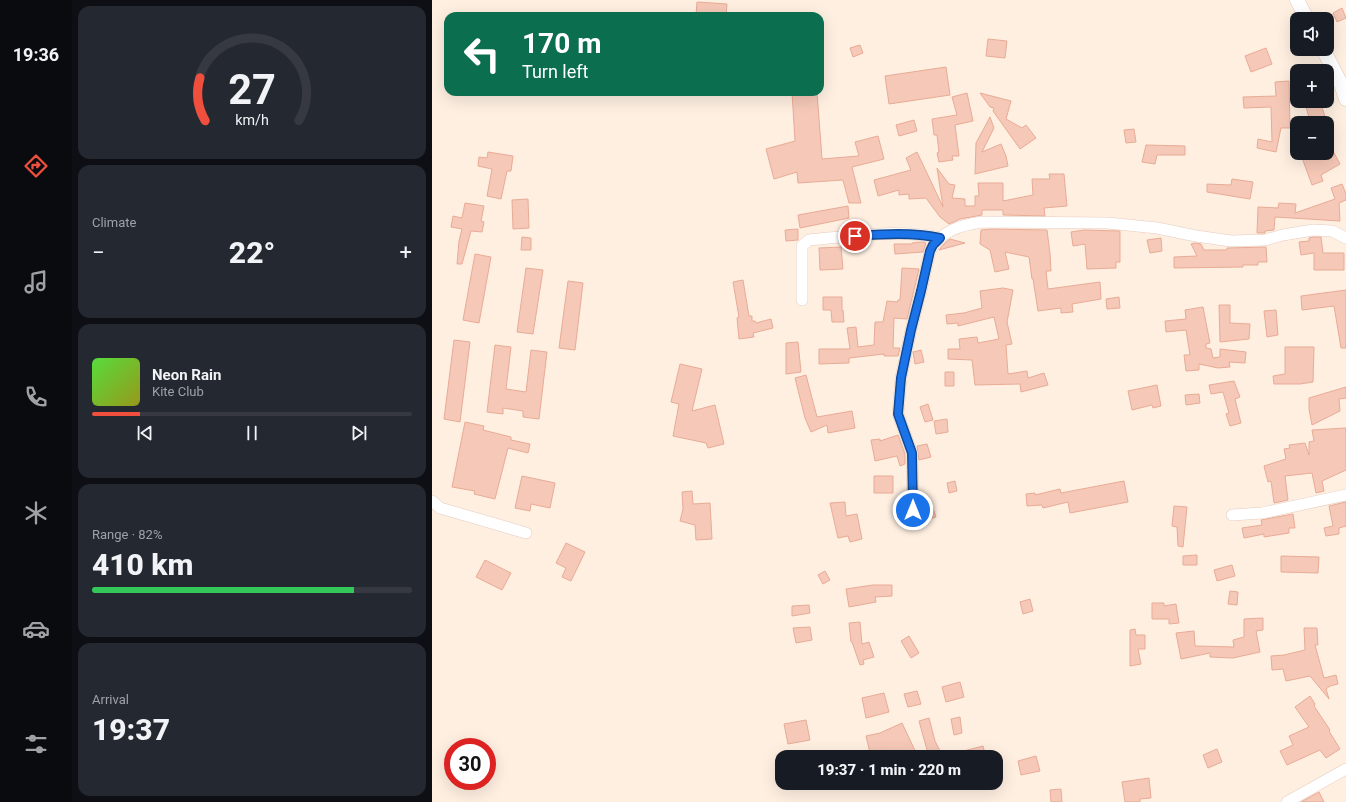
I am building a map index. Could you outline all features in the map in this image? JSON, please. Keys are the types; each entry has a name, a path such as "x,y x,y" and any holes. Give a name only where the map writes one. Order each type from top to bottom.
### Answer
{"street":[{"path":"1297,0 1303,12"},
{"path":"1327,56 1344,83 1346,99"},
{"path":"913,510 912,453 898,414 901,378 930,251 933,245 950,230 958,226 982,222 1108,223 1157,228 1196,236 1231,240 1265,240 1283,235 1313,230 1332,231 1346,238"},
{"path":"802,300 802,246 809,240 901,233 927,235 940,238"},
{"path":"1232,515 1262,512 1346,495"},
{"path":"432,501 440,508 526,533"},
{"path":"1287,802 1346,769"}],"building":[{"path":"697,2 727,4 726,12 696,12"},
{"path":"1342,8 1346,18 1337,22 1334,12"},
{"path":"988,39 1007,41 1005,58 986,56"},
{"path":"860,45 863,53 853,57 850,48"},
{"path":"1266,48 1272,64 1251,72 1245,56"},
{"path":"946,67 950,95 889,104 885,76"},
{"path":"1289,81 1290,128 1281,128 1276,152 1257,148 1258,139 1272,142 1271,107 1244,108 1243,97 1276,96 1275,82"},
{"path":"967,93 973,121 955,125 959,156 952,156 953,160 939,162 937,153 939,152 937,135 934,135 932,119 957,115 952,97"},
{"path":"980,93 1011,101 1006,119 1022,128 1026,125 1036,138 1020,149 993,111 994,108 990,107"},
{"path":"792,96 817,96 822,159 859,156 855,142 878,136 884,159 852,167 861,203 849,203 843,180 798,183 797,172 774,179 766,149 795,141"},
{"path":"1306,108 1322,108 1325,116 1309,116"},
{"path":"990,117 994,128 982,152 1001,144 1008,166 975,174 976,143"},
{"path":"914,120 917,131 899,136 896,125"},
{"path":"1134,129 1136,142 1126,143 1124,130"},
{"path":"1146,145 1185,146 1185,155 1157,155 1155,164 1142,162"},
{"path":"488,152 513,156 511,171 507,171 501,199 487,196 492,169 478,166 479,157 487,158"},
{"path":"917,152 943,207 937,168 949,184 955,185 952,198 965,199 965,206 975,206 975,196 979,196 978,183 1003,183 1003,201 1033,195 1032,179 1050,179 1049,174 1064,174 1067,206 1044,208 1045,216 1003,215 1003,210 982,210 982,215 960,219 949,224 940,217 926,198 909,199 909,194 899,195 899,190 878,196 874,180 911,170 906,158"},
{"path":"1334,153 1340,164 1321,175 1323,181 1312,185 1303,160 1334,160"},
{"path":"1232,179 1253,182 1250,199 1207,192 1207,184 1231,185"},
{"path":"1342,184 1346,194 1346,200 1339,203 1340,221 1275,217 1274,230 1265,231 1265,233 1257,233 1258,207 1278,208 1279,203 1296,204 1295,213 1335,199 1331,188"},
{"path":"528,199 529,228 513,229 512,200"},
{"path":"465,203 484,206 481,221 484,222 482,232 471,231 462,264 457,264 459,241 462,229 451,227 453,216 462,218"},
{"path":"848,206 849,218 800,228 798,215"},
{"path":"798,229 798,240 786,241 785,230"},
{"path":"981,230 1047,230 1051,271 1046,271 1048,289 1100,282 1101,299 1072,304 1073,312 1061,313 1061,308 1038,311 1029,257 1005,252 1009,269 995,272 990,250 980,244"},
{"path":"1084,230 1120,231 1120,262 1116,262 1116,268 1087,269 1085,244 1073,246 1071,232"},
{"path":"522,237 531,238 531,250 521,250"},
{"path":"1321,237 1323,253 1344,253 1344,270 1314,270 1314,253 1301,255 1299,242 1309,241 1309,238"},
{"path":"1161,238 1162,251 1150,253 1147,240"},
{"path":"950,239 965,243 939,250 944,244"},
{"path":"921,242 926,243 923,252 895,254 894,244 912,244"},
{"path":"1191,244 1201,244 1204,250 1266,247 1267,262 1258,262 1258,265 1243,265 1243,267 1174,268 1174,257 1197,256"},
{"path":"841,247 843,269 820,270 819,248"},
{"path":"475,254 491,257 479,323 463,320"},
{"path":"526,268 543,270 533,334 517,332"},
{"path":"902,268 919,269 907,319 894,318 893,348 900,348 898,356 884,356 884,354 849,358 849,363 819,364 819,349 850,349 847,328 856,327 858,347 874,345 875,322 883,322 887,301 897,302 900,300"},
{"path":"743,280 749,316 752,316 752,321 755,321 756,323 771,319 773,328 753,333 754,337 739,339 737,318 739,317 733,282"},
{"path":"568,281 583,283 575,350 559,348"},
{"path":"1003,288 1013,290 1007,322 1012,344 1006,345 1008,374 1027,371 1028,378 1044,373 1048,385 1021,392 1020,384 975,385 972,360 948,359 948,349 960,349 959,339 977,337 978,343 999,339 994,317 958,326 958,323 947,324 946,315 964,313 982,308 980,291"},
{"path":"1346,290 1346,348 1341,348 1334,306 1302,310 1301,296"},
{"path":"823,297 842,297 844,322 832,322 831,310 823,310"},
{"path":"1119,297 1120,308 1107,309 1106,299"},
{"path":"1219,305 1230,305 1230,323 1250,324 1249,339 1220,342"},
{"path":"1203,307 1210,343 1206,344 1206,348 1211,349 1213,358 1220,357 1220,349 1246,352 1245,363 1229,362 1230,367 1218,368 1199,364 1199,370 1186,371 1184,355 1190,355 1186,330 1166,332 1165,321 1186,319 1185,310"},
{"path":"1276,310 1278,335 1267,337 1264,311"},
{"path":"454,340 470,342 460,422 444,419"},
{"path":"798,342 801,372 786,374 786,343"},
{"path":"495,345 511,347 506,389 526,392 531,350 547,352 539,419 523,417 523,411 503,408 503,414 487,412"},
{"path":"1285,347 1314,347 1313,382 1300,384 1274,384 1273,376 1285,374"},
{"path":"921,350 924,362 915,364 913,352"},
{"path":"680,364 702,369 692,411 715,405 724,444 708,448 706,443 673,436 679,404 671,402"},
{"path":"945,372 954,372 954,386 945,386"},
{"path":"806,375 817,417 852,411 855,428 828,433 827,425 811,432 805,418 795,378"},
{"path":"1234,381 1240,397 1235,399 1241,423 1230,426 1226,414 1229,413 1223,392 1211,394 1209,385"},
{"path":"1157,385 1161,406 1153,408 1152,405 1132,410 1128,391"},
{"path":"1346,387 1346,398 1339,399 1340,411 1312,425 1309,409 1309,398"},
{"path":"1199,394 1200,403 1186,405 1185,395"},
{"path":"928,404 933,420 925,422 920,407"},
{"path":"947,419 948,432 936,434 934,421"},
{"path":"465,422 484,426 483,430 511,437 511,440 530,444 528,453 508,448 495,499 474,494 475,491 452,487"},
{"path":"1346,428 1346,470 1322,481 1324,491 1316,493 1312,473 1285,476 1288,500 1274,503 1271,481 1268,482 1264,466 1286,459 1284,449 1290,448 1289,445 1305,443 1309,455 1309,442 1314,441 1312,430"},
{"path":"898,435 905,454 905,464 900,466 897,456 875,461 871,440 880,439 880,441"},
{"path":"927,444 931,457 919,460 917,446"},
{"path":"522,476 555,483 550,508 531,504 530,511 515,508"},
{"path":"874,476 893,476 893,493 874,493"},
{"path":"955,481 957,491 949,493 947,483"},
{"path":"1124,481 1128,502 1070,513 1068,502 1043,508 1042,505 1027,506 1026,494 1035,493 1035,495 1060,489 1061,493"},
{"path":"692,491 693,504 710,503 712,539 696,540 695,525 680,521 683,509 682,492"},
{"path":"845,502 846,516 857,514 862,539 850,542 848,536 838,538 830,503"},
{"path":"1346,502 1346,526 1339,528 1339,534 1326,536 1324,528 1333,526 1329,506"},
{"path":"1174,506 1187,507 1183,547 1178,546 1177,527 1172,526"},
{"path":"933,508 936,517 926,520 924,511"},
{"path":"1293,514 1295,528 1289,528 1289,533 1264,537 1264,534 1244,538 1242,528 1262,525 1261,520"},
{"path":"566,543 585,552 571,581 562,577 566,568 556,563"},
{"path":"1197,555 1197,565 1183,565 1183,556"},
{"path":"1281,556 1319,557 1318,573 1281,572"},
{"path":"485,560 511,573 502,590 476,577"},
{"path":"1232,565 1235,576 1217,581 1214,570"},
{"path":"825,571 830,580 823,584 818,575"},
{"path":"873,585 892,585 892,596 875,597 876,602 849,607 846,589"},
{"path":"1230,591 1238,592 1237,605 1228,604"},
{"path":"1030,599 1033,611 1023,614 1020,602"},
{"path":"1152,603 1164,603 1164,606 1176,604 1179,623 1169,624 1169,619 1152,619"},
{"path":"809,605 810,613 792,616 792,606"},
{"path":"1263,618 1263,630 1256,631 1260,652 1233,658 1210,657 1210,653 1181,659 1176,633 1194,631 1195,646 1234,647 1233,640 1244,637 1244,619"},
{"path":"860,622 862,644 869,642 874,657 863,660 864,664 860,665 851,642 849,623"},
{"path":"810,627 812,640 796,643 793,628"},
{"path":"1304,628 1317,628 1318,645 1315,645 1324,678 1336,675 1338,684 1330,686 1326,689 1329,699 1310,676 1286,681 1283,669 1272,670 1271,656 1284,655 1305,650"},
{"path":"1135,629 1136,635 1145,635 1145,649 1138,649 1141,664 1130,666 1130,630"},
{"path":"909,636 919,653 911,658 901,641"},
{"path":"960,682 964,697 946,702 942,687"},
{"path":"917,691 921,704 908,707 904,694"},
{"path":"884,693 889,712 866,718 862,698"},
{"path":"1310,696 1315,704 1314,706 1330,730 1329,731 1340,749 1326,758 1320,750 1287,765 1280,751 1293,745 1289,736 1309,727 1295,707"},
{"path":"960,717 962,733 954,735 951,719"},
{"path":"929,718 935,741 940,750 927,750 919,721"},
{"path":"806,720 810,740 788,744 784,724"},
{"path":"902,723 915,750 869,750 866,736 880,733"},
{"path":"983,746 984,750 968,750"},
{"path":"1217,749 1222,762 1208,768 1203,755"},
{"path":"1036,756 1040,771 1021,775 1018,761"},
{"path":"1149,778 1151,798 1140,799 1140,802 1125,802 1122,782"},
{"path":"1061,789 1062,802 1051,802 1050,790"},
{"path":"1319,792 1324,802 1301,802"}],"route":[{"path":"855,236 901,233 927,235 940,238 933,245 930,251 901,378 898,414 912,453 913,510"}]}
